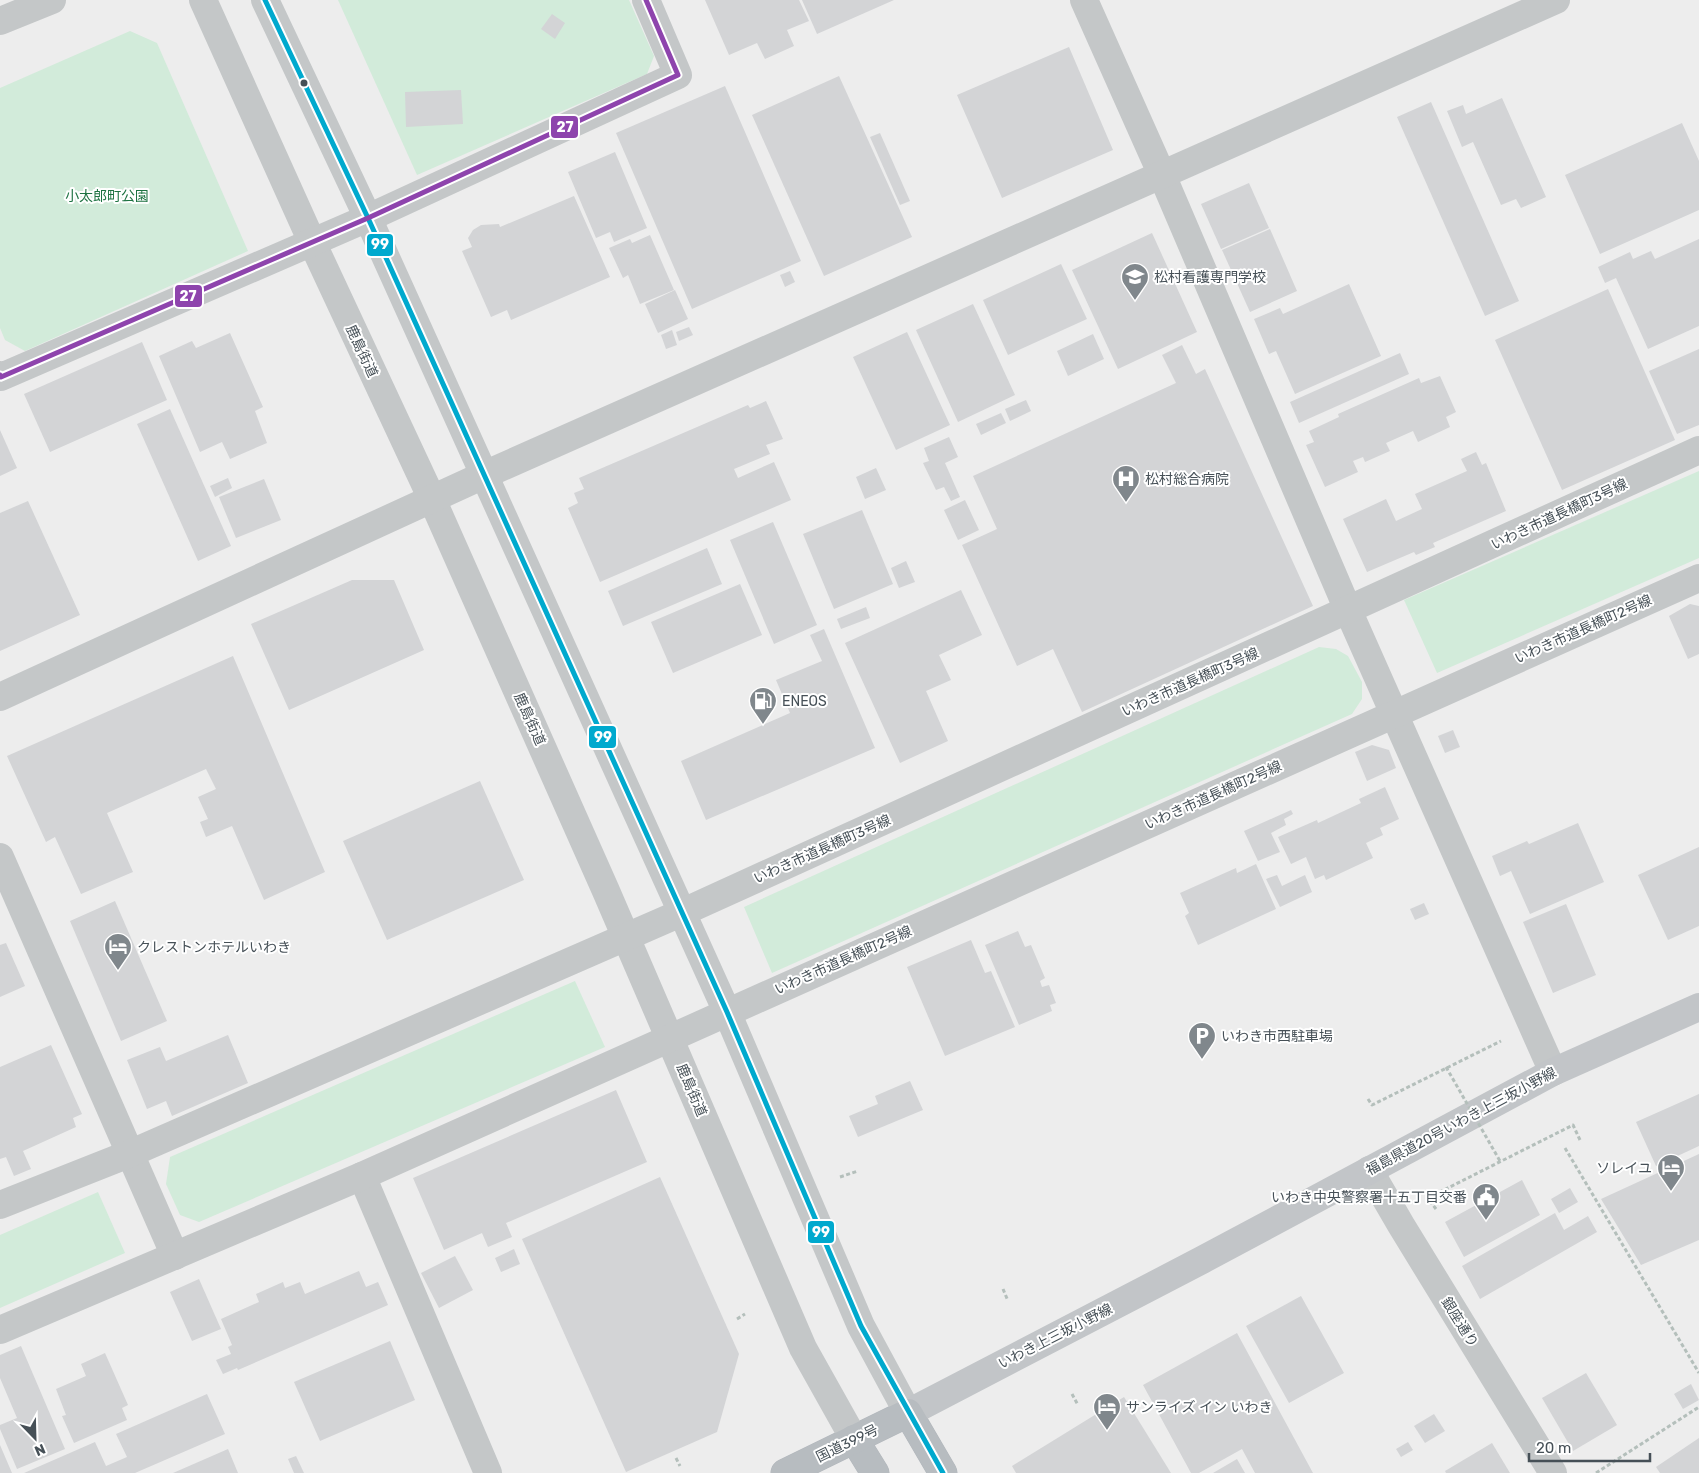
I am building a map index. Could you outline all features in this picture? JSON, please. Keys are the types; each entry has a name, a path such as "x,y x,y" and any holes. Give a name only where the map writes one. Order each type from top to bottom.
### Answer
{"highway":[{"name":"国道399号","path":"785,1473 908,1413"},
{"path":"908,1413 943,1473"},
{"path":"854,1439 874,1473"}],"main road":[{"name":"福島県道20号いわき上三坂小野線","path":"1202,1260 1553,1072 1699,1007"},
{"name":"いわき上三坂小野線","path":"908,1413 1202,1260"}],"street":[{"path":"0,21 52,0"},
{"name":"鹿島街道","path":"203,0 312,242 432,499 626,937 803,1348 854,1439"},
{"path":"266,0 368,218 727,1012 860,1326 908,1413"},
{"path":"0,375 1,377 368,218 678,75 646,0"},
{"path":"1084,0 1162,175 1348,610 1553,1072"},
{"path":"0,697 432,499 1556,0"},
{"name":"いわき市道長橋町3号線","path":"0,1205 129,1154 681,913 1699,450"},
{"name":"いわき市道長橋町2号線","path":"0,1330 362,1176 1699,578"},
{"path":"0,857 175,1256"},
{"name":"銀座通り","path":"1370,1170 1406,1234 1553,1473"},
{"path":"362,1176 488,1473"}],"path":[{"path":"1368,1099 1372,1105 1501,1041"},
{"path":"1446,1067 1500,1161"},
{"path":"1428,1198 1573,1125 1580,1140"},
{"path":"1564,1148 1699,1373"},
{"path":"840,1177 858,1171"},
{"path":"1003,1289 1008,1301"},
{"path":"737,1319 745,1314"},
{"path":"1072,1394 1078,1404"},
{"path":"1596,1473 1699,1407"},
{"path":"676,1458 680,1466"}],"green space":[{"path":"338,0 629,0 654,56 647,74 417,175"},
{"name":"小太郎町公園","path":"130,31 157,43 248,251 25,351 5,340 0,328 0,88"},
{"path":"1699,471 1699,558 1437,673 1404,600"},
{"path":"1319,647 1336,649 1348,656 1362,682 1362,699 1352,714 772,973 744,907"},
{"path":"575,981 605,1047 199,1222 180,1215 166,1184 170,1157"},
{"path":"98,1192 125,1253 0,1308 0,1235"}],"building":[{"path":"705,0 799,0 809,21 787,30 794,46 765,59 757,43 729,55"},
{"path":"802,0 894,0 817,34"},
{"path":"552,14 565,23 555,39 541,29"},
{"path":"1069,47 1113,150 1002,198 957,95"},
{"path":"839,76 912,237 824,276 752,115"},
{"path":"725,86 801,261 692,309 616,133"},
{"path":"461,90 463,124 406,127 405,92"},
{"path":"1502,98 1546,197 1521,208 1516,199 1501,205 1473,142 1462,147 1447,111 1463,105 1466,114"},
{"path":"1431,102 1519,301 1485,316 1397,117"},
{"path":"1682,123 1699,161 1699,210 1600,254 1565,175"},
{"path":"880,133 910,201 900,205 870,137"},
{"path":"615,152 647,228 614,242 610,232 596,238 568,172"},
{"path":"1249,183 1269,228 1221,249 1201,204"},
{"path":"574,196 610,277 511,320 507,310 491,317 462,251 472,247 468,238 473,230 481,225 499,224 500,227"},
{"path":"1270,229 1297,291 1250,312 1222,250"},
{"name":"松村看護専門学校","path":"1152,233 1197,332 1118,369 1072,270"},
{"path":"650,235 674,290 640,304 628,275 623,278 609,248 630,239 632,243"},
{"path":"1699,239 1699,326 1648,349 1616,278 1605,283 1598,267 1630,252 1633,259 1651,251 1655,259"},
{"path":"1061,264 1087,319 1008,355 983,300"},
{"path":"790,271 795,282 785,287 780,275"},
{"path":"1349,284 1381,356 1295,394 1276,351 1269,354 1254,319 1280,308 1283,314"},
{"path":"1608,289 1675,440 1562,490 1495,340"},
{"path":"675,290 688,319 658,333 645,304"},
{"path":"973,304 1015,395 958,422 916,330"},
{"path":"689,327 693,335 679,341 676,332"},
{"path":"672,330 677,345 666,349 661,335"},
{"path":"907,332 950,425 896,450 853,357"},
{"path":"230,333 263,407 255,411 267,443 230,459 222,442 200,452 159,356 192,341 196,348"},
{"path":"1093,334 1104,359 1068,376 1057,351"},
{"path":"142,342 167,400 50,452 24,394"},
{"name":"松村総合病院","path":"1182,345 1196,374 1205,369 1313,606 1082,712 1053,649 1017,666 962,545 997,529 973,476 1176,383 1162,355"},
{"path":"1699,349 1699,425 1677,434 1649,371"},
{"path":"1400,353 1409,374 1299,423 1290,402"},
{"path":"1440,376 1456,412 1446,417 1450,427 1418,442 1413,431 1386,443 1390,451 1365,462 1363,457 1353,461 1358,472 1325,487 1306,445 1314,442 1309,431 1339,417 1338,414 1419,378 1421,383"},
{"path":"1026,400 1031,411 1010,421 1005,409"},
{"path":"766,401 783,439 766,445 770,454 734,469 738,478 774,462 791,500 600,582 568,508 578,503 574,493 584,489 579,478 748,405 750,408"},
{"path":"170,409 231,546 198,561 137,424"},
{"path":"1001,413 1006,423 981,435 976,424"},
{"path":"0,430 17,468 0,476"},
{"path":"949,437 958,457 945,463 960,497 951,501 944,487 936,490 923,463 929,461 924,448"},
{"path":"1476,452 1482,465 1486,463 1506,511 1433,543 1435,547 1416,555 1414,552 1367,572 1343,519 1386,499 1396,521 1422,509 1415,494 1467,471 1461,459"},
{"path":"876,468 886,490 865,499 856,477"},
{"path":"228,478 232,488 215,497 210,486"},
{"path":"264,479 281,520 236,538 219,497"},
{"path":"965,500 979,530 958,540 944,510"},
{"path":"28,501 80,615 0,651 0,513"},
{"path":"862,510 893,584 834,609 803,534"},
{"path":"773,522 817,625 774,644 730,540"},
{"path":"707,548 722,584 623,626 608,591"},
{"path":"906,561 915,582 899,588 891,568"},
{"path":"352,580 394,580 424,650 289,710 251,624"},
{"path":"740,584 762,635 673,673 651,622"},
{"path":"961,590 982,635 939,655 951,680 926,691 948,741 900,763 845,643"},
{"path":"1690,604 1699,606 1699,654 1688,659 1669,616"},
{"path":"866,607 870,618 841,629 837,619"},
{"path":"824,629 875,748 706,820 681,761 790,713 776,680 822,661 810,635"},
{"path":"233,656 325,872 264,900 232,826 206,837 200,822 208,819 198,797 216,789 206,769 107,813 133,872 81,894 55,837 46,842 7,756"},
{"path":"1453,730 1460,747 1445,753 1438,736"},
{"path":"1372,745 1389,750 1396,768 1367,781 1355,752"},
{"path":"480,781 524,880 387,940 343,841"},
{"path":"1385,787 1399,819 1380,828 1383,835 1366,843 1373,858 1326,880 1324,875 1315,879 1306,857 1291,864 1278,837 1317,820 1318,823 1361,803 1359,799"},
{"path":"1291,810 1293,814 1284,819 1286,825 1271,833 1280,852 1258,861 1244,831"},
{"path":"1578,823 1604,882 1530,914 1511,871 1500,876 1492,856 1527,841 1529,844"},
{"path":"1699,847 1699,926 1668,940 1638,875"},
{"path":"1256,864 1276,909 1198,945 1185,916 1189,913 1180,893 1236,868 1237,873"},
{"path":"1277,875 1282,886 1305,875 1312,892 1280,907 1266,879"},
{"name":"クレストンホテルいわき","path":"115,901 167,1021 121,1041 70,921"},
{"path":"1424,903 1429,914 1415,920 1410,909"},
{"path":"1566,904 1596,975 1553,993 1523,922"},
{"path":"1018,931 1025,947 1031,945 1045,978 1040,981 1042,987 1049,985 1056,1003 1050,1005 1052,1011 1019,1025 985,945"},
{"path":"971,940 985,973 991,971 1015,1027 945,1056 907,967"},
{"path":"6,943 25,986 0,997 0,945"},
{"path":"228,1035 248,1083 172,1116 166,1101 147,1109 127,1060 160,1047 166,1061"},
{"path":"51,1045 82,1114 73,1118 76,1127 23,1151 31,1169 14,1176 6,1157 0,1159 0,1067"},
{"path":"910,1081 923,1110 858,1137 849,1116 878,1104 875,1096"},
{"path":"616,1090 647,1162 506,1223 512,1237 488,1247 482,1233 444,1250 413,1178"},
{"path":"1699,1094 1699,1146 1656,1166 1636,1122"},
{"path":"1699,1154 1699,1240 1641,1265 1601,1199"},
{"path":"660,1177 739,1354 717,1432 626,1472 522,1239"},
{"path":"1522,1180 1540,1215 1464,1257 1445,1222"},
{"path":"1570,1188 1578,1202 1559,1213 1551,1199"},
{"path":"1555,1213 1564,1230 1588,1216 1597,1232 1480,1299 1462,1266"},
{"path":"514,1249 520,1264 501,1272 495,1258"},
{"path":"455,1256 473,1290 439,1308 421,1273"},
{"path":"359,1271 366,1287 378,1282 388,1305 238,1370 237,1368 223,1374 216,1360 231,1354 228,1347 232,1345 221,1319 259,1302 256,1294 283,1282 285,1288 300,1282 305,1294"},
{"path":"199,1279 221,1329 192,1341 170,1292"},
{"path":"1301,1296 1344,1373 1289,1403 1246,1326"},
{"path":"1237,1333 1313,1473 1255,1473 1242,1449 1199,1473 1191,1473 1143,1385"},
{"path":"390,1341 415,1400 320,1441 294,1382"},
{"path":"21,1346 65,1449 17,1469 0,1429 0,1425 17,1418 0,1378 0,1355"},
{"path":"105,1353 128,1405 122,1408 127,1420 74,1443 62,1416 66,1415 56,1389 86,1376 81,1364"},
{"path":"1586,1373 1617,1425 1573,1451 1542,1398"},
{"path":"1691,1384 1699,1400 1683,1409 1674,1394"},
{"path":"207,1394 225,1434 135,1473 24,1473 95,1442 106,1466 127,1457 116,1434"},
{"name":"サンライズ イン いわき","path":"1124,1397 1171,1473 1016,1473 1012,1466"},
{"path":"1434,1414 1445,1431 1425,1443 1414,1426"},
{"path":"1699,1438 1699,1473 1660,1473 1656,1467"},
{"path":"1408,1442 1413,1450 1401,1457 1396,1449"},
{"path":"1492,1443 1510,1473 1446,1473 1445,1471"},
{"path":"0,1445 12,1473 0,1473"},
{"path":"228,1449 238,1473 173,1473"},
{"path":"296,1456 304,1473 294,1473 288,1459"},
{"path":"1237,1459 1245,1473 1213,1473"}],"transit line":[{"name":"99","path":"265,0 368,218 727,1012 861,1326 943,1473"},
{"name":"27","path":"0,375 1,377 368,218 678,75 646,0"}],"place":[{"name":"松村看護専門学校","path":"1135,301"},
{"name":"松村総合病院","path":"1126,503"},
{"name":"ENEOS","path":"763,725"},
{"name":"クレストンホテルいわき","path":"118,971"},
{"name":"いわき市西駐車場","path":"1202,1060"},
{"name":"ソレイユ","path":"1671,1192"},
{"name":"いわき中央警察署十五丁目交番","path":"1486,1221"},
{"name":"サンライズ イン いわき","path":"1107,1431"}]}
